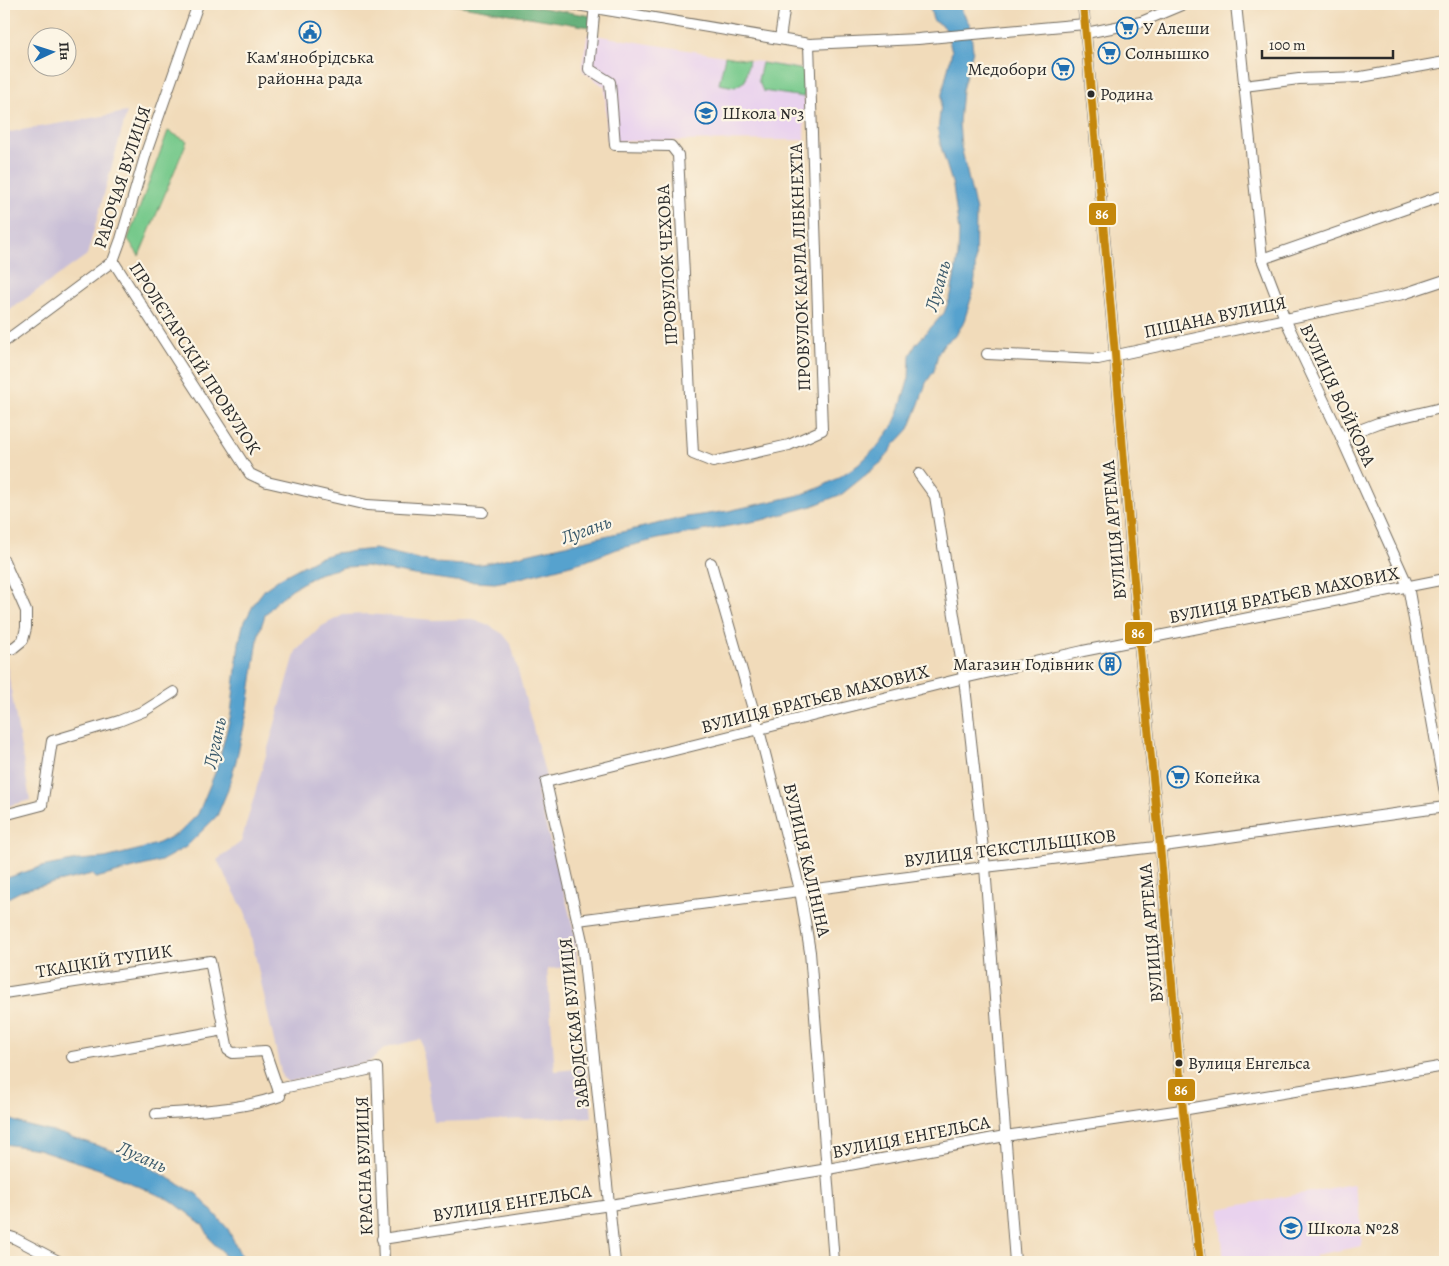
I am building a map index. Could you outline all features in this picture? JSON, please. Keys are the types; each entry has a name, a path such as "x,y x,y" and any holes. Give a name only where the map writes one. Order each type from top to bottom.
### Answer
{"street":[{"name":"РАБОЧАЯ ВУЛИЦЯ","path":"4,342 113,261 147,150 198,4"},
{"path":"571,4 595,6 809,44 918,39 1026,28 1086,28 1141,22 1184,4"},
{"path":"780,39 785,4"},
{"name":"ВУЛИЦЯ АРТЕМА","path":"1083,4 1139,640 1160,846 1183,1110 1200,1262"},
{"name":"ВУЛИЦЯ ВОЙКОВА","path":"1236,4 1262,259 1284,319 1341,437 1408,586 1445,793"},
{"name":"ПРОВУЛОК ЧЕХОВА","path":"595,6 589,69 610,82 615,145 671,146 678,155 693,454 713,462 789,445 822,430"},
{"name":"ПРОВУЛОК КАРЛА ЛІБКНЕХТА","path":"809,44 822,430"},
{"path":"1244,86 1299,79 1360,77 1445,62"},
{"path":"1262,259 1445,195"},
{"name":"ПРОЛЄТАРСКІЙ ПРОВУЛОК","path":"113,261 250,474 266,482 367,505 483,512"},
{"name":"ПІЩАНА ВУЛИЦЯ","path":"988,354 1098,359 1403,294 1445,280"},
{"path":"1341,437 1378,423 1445,407"},
{"path":"919,474 935,496 964,678 984,866 1015,1262"},
{"path":"4,561 26,611 26,628 23,640 12,649"},
{"name":"ВУЛИЦЯ КАЛІНІНА","path":"710,563 759,730 800,890 810,952 834,1262"},
{"name":"ВУЛИЦЯ БРАТЬЄВ МАХОВИХ","path":"546,782 964,678 1083,651 1445,580"},
{"path":"4,815 42,805 52,741 144,711 174,692"},
{"name":"ЗАВОДСКАЯ ВУЛИЦЯ","path":"546,782 582,941 615,1262"},
{"name":"ВУЛИЦЯ ТЄКСТІЛЬЩІКОВ","path":"578,920 984,866 1160,846 1445,807"},
{"name":"ТКАЦКІЙ ТУПИК","path":"4,993 210,961 224,1030"},
{"path":"72,1057 224,1030 228,1050 233,1053 265,1051 280,1096 233,1108 156,1114"},
{"name":"ВУЛИЦЯ ЕНГЕЛЬСА","path":"382,1239 610,1205 828,1169 1005,1136 1183,1110 1445,1066"},
{"name":"КРАСНА ВУЛИЦЯ","path":"278,1090 376,1068 384,1262"},
{"path":"4,1235 14,1238 60,1262"}],"shaded area":[{"name":"Школа №3","path":"588,34 805,69 804,140 607,141 605,87 583,71 582,64"},
{"path":"127,112 87,255 4,314 4,133"},
{"path":"369,614 432,620 473,619 503,634 511,644 546,777 539,779 542,790 537,792 575,934 577,966 547,969 555,1071 587,1068 592,1117 434,1122 421,1039 385,1048 369,1062 288,1082 282,1077 246,914 217,860 241,842 296,651 322,626 343,615"},
{"path":"4,649 30,800 4,807"},
{"name":"Школа №28","path":"1353,1184 1360,1209 1362,1246 1315,1255 1315,1262 1224,1262 1219,1209"}],"green space":[{"path":"449,4 519,4 592,16 590,27"},
{"path":"725,56 749,60 745,81 735,87 719,84"},
{"path":"762,63 805,70 804,97 763,91 758,80"},
{"path":"168,131 187,141 139,256 128,239"}],"water":[{"path":"929,4 958,4 970,25 973,50 962,90 959,123 961,146 976,211 975,279 963,324 955,336 943,345 938,354 934,371 926,383 909,429 894,445 883,461 842,494 812,506 762,520 658,539 617,549 586,561 516,579 495,583 455,581 365,566 345,567 318,574 292,589 277,601 265,615 259,633 247,713 236,761 227,792 217,816 186,847 161,861 96,878 92,874 23,890 4,900 4,879 40,867 78,860 105,858 159,843 179,833 198,814 217,768 231,714 239,643 243,625 255,602 265,589 282,577 318,558 334,553 375,549 436,563 483,564 687,517 728,511 800,495 836,479 858,465 877,447 892,427 898,414 909,378 910,355 916,344 944,313 951,295 958,256 959,232 953,186 938,131 942,94 952,51 945,28 933,20"},
{"path":"4,1117 132,1157 197,1194 228,1229 244,1262 227,1262 222,1251 212,1242 203,1225 172,1201 99,1169 38,1149 4,1144"}],"transit line":[{"name":"86","path":"1083,4 1139,640 1160,846 1183,1110 1200,1262"}],"place":[{"name":"У Алеши","path":"1127,28"},
{"name":"Кам'янобрідська районна рада","path":"310,32"},
{"name":"Солнышко","path":"1109,53"},
{"name":"Медобори","path":"1063,69"},
{"name":"Родина","path":"1091,94"},
{"name":"Школа №3","path":"706,113"},
{"name":"Магазин Годівник","path":"1110,664"},
{"name":"Копейка","path":"1178,777"},
{"name":"Вулиця Енгельса","path":"1179,1063"},
{"name":"Школа №28","path":"1291,1228"}],"water label":[{"name":"Лугань","path":"938,286"},
{"name":"Лугань","path":"586,530"},
{"name":"Лугань","path":"215,743"},
{"name":"Лугань","path":"142,1157"}]}
